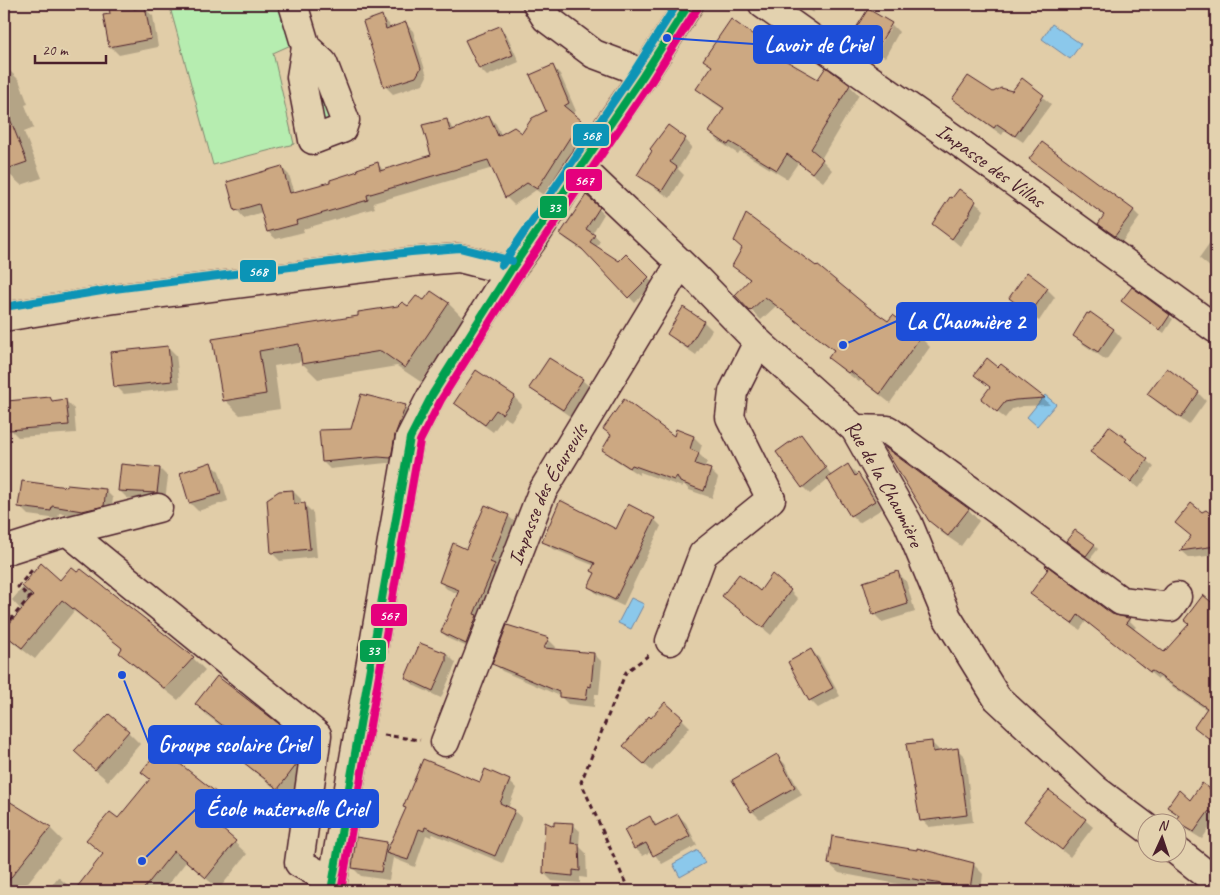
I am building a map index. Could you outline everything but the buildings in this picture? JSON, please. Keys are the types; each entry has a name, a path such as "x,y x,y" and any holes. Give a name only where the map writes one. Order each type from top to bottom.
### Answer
{"street":[{"path":"293,4 306,46"},
{"path":"537,4 546,18 594,54 626,66 643,76"},
{"path":"55,535 317,735 300,864 332,886 410,438 432,395 510,271 643,76 689,4"},
{"name":"Impasse des Villas","path":"763,4 968,148 1216,329"},
{"name":"Rue de la Chaumière","path":"580,167 758,342 855,429 908,523 946,617 996,698 1096,790 1138,822"},
{"path":"4,317 115,298 412,262 459,258 510,271"},
{"name":"Impasse des Écureuils","path":"445,742 542,492 680,264"},
{"path":"670,641 703,554 771,499 730,417 733,392 758,342"},
{"path":"855,429 888,430 1121,601 1170,607 1177,597"},
{"path":"4,551 55,535 158,508"},
{"path":"1188,860 1216,882"}],"path":[{"path":"4,627 30,597 18,588 44,555 55,535"},
{"path":"629,891 581,782 626,672 670,641"},
{"path":"378,734 445,742"}],"green space":[{"path":"186,4 281,4 293,44 273,53 294,144 213,165 171,11"},
{"path":"313,76 337,123 324,128"}],"water":[{"path":"1052,24 1081,44 1070,59 1042,39"},
{"path":"1045,395 1056,404 1037,426 1027,417"},
{"path":"631,598 644,604 631,629 618,623"},
{"path":"698,850 705,863 680,877 673,864"}],"transit line":[{"name":"568","path":"502,265 635,70 677,4"},
{"name":"33","path":"331,891 410,438 432,395 510,271 643,76 689,4"},
{"name":"567","path":"341,891 420,441 441,400 518,277 651,82 697,9"},
{"name":"568","path":"4,307 114,289 411,252 460,248 512,261"}],"place":[{"name":"Lavoir de Criel","path":"667,38"},
{"name":"La Chaumière 2","path":"843,345"},
{"name":"Groupe scolaire Criel","path":"122,675"},
{"name":"École maternelle Criel","path":"142,861"}]}
